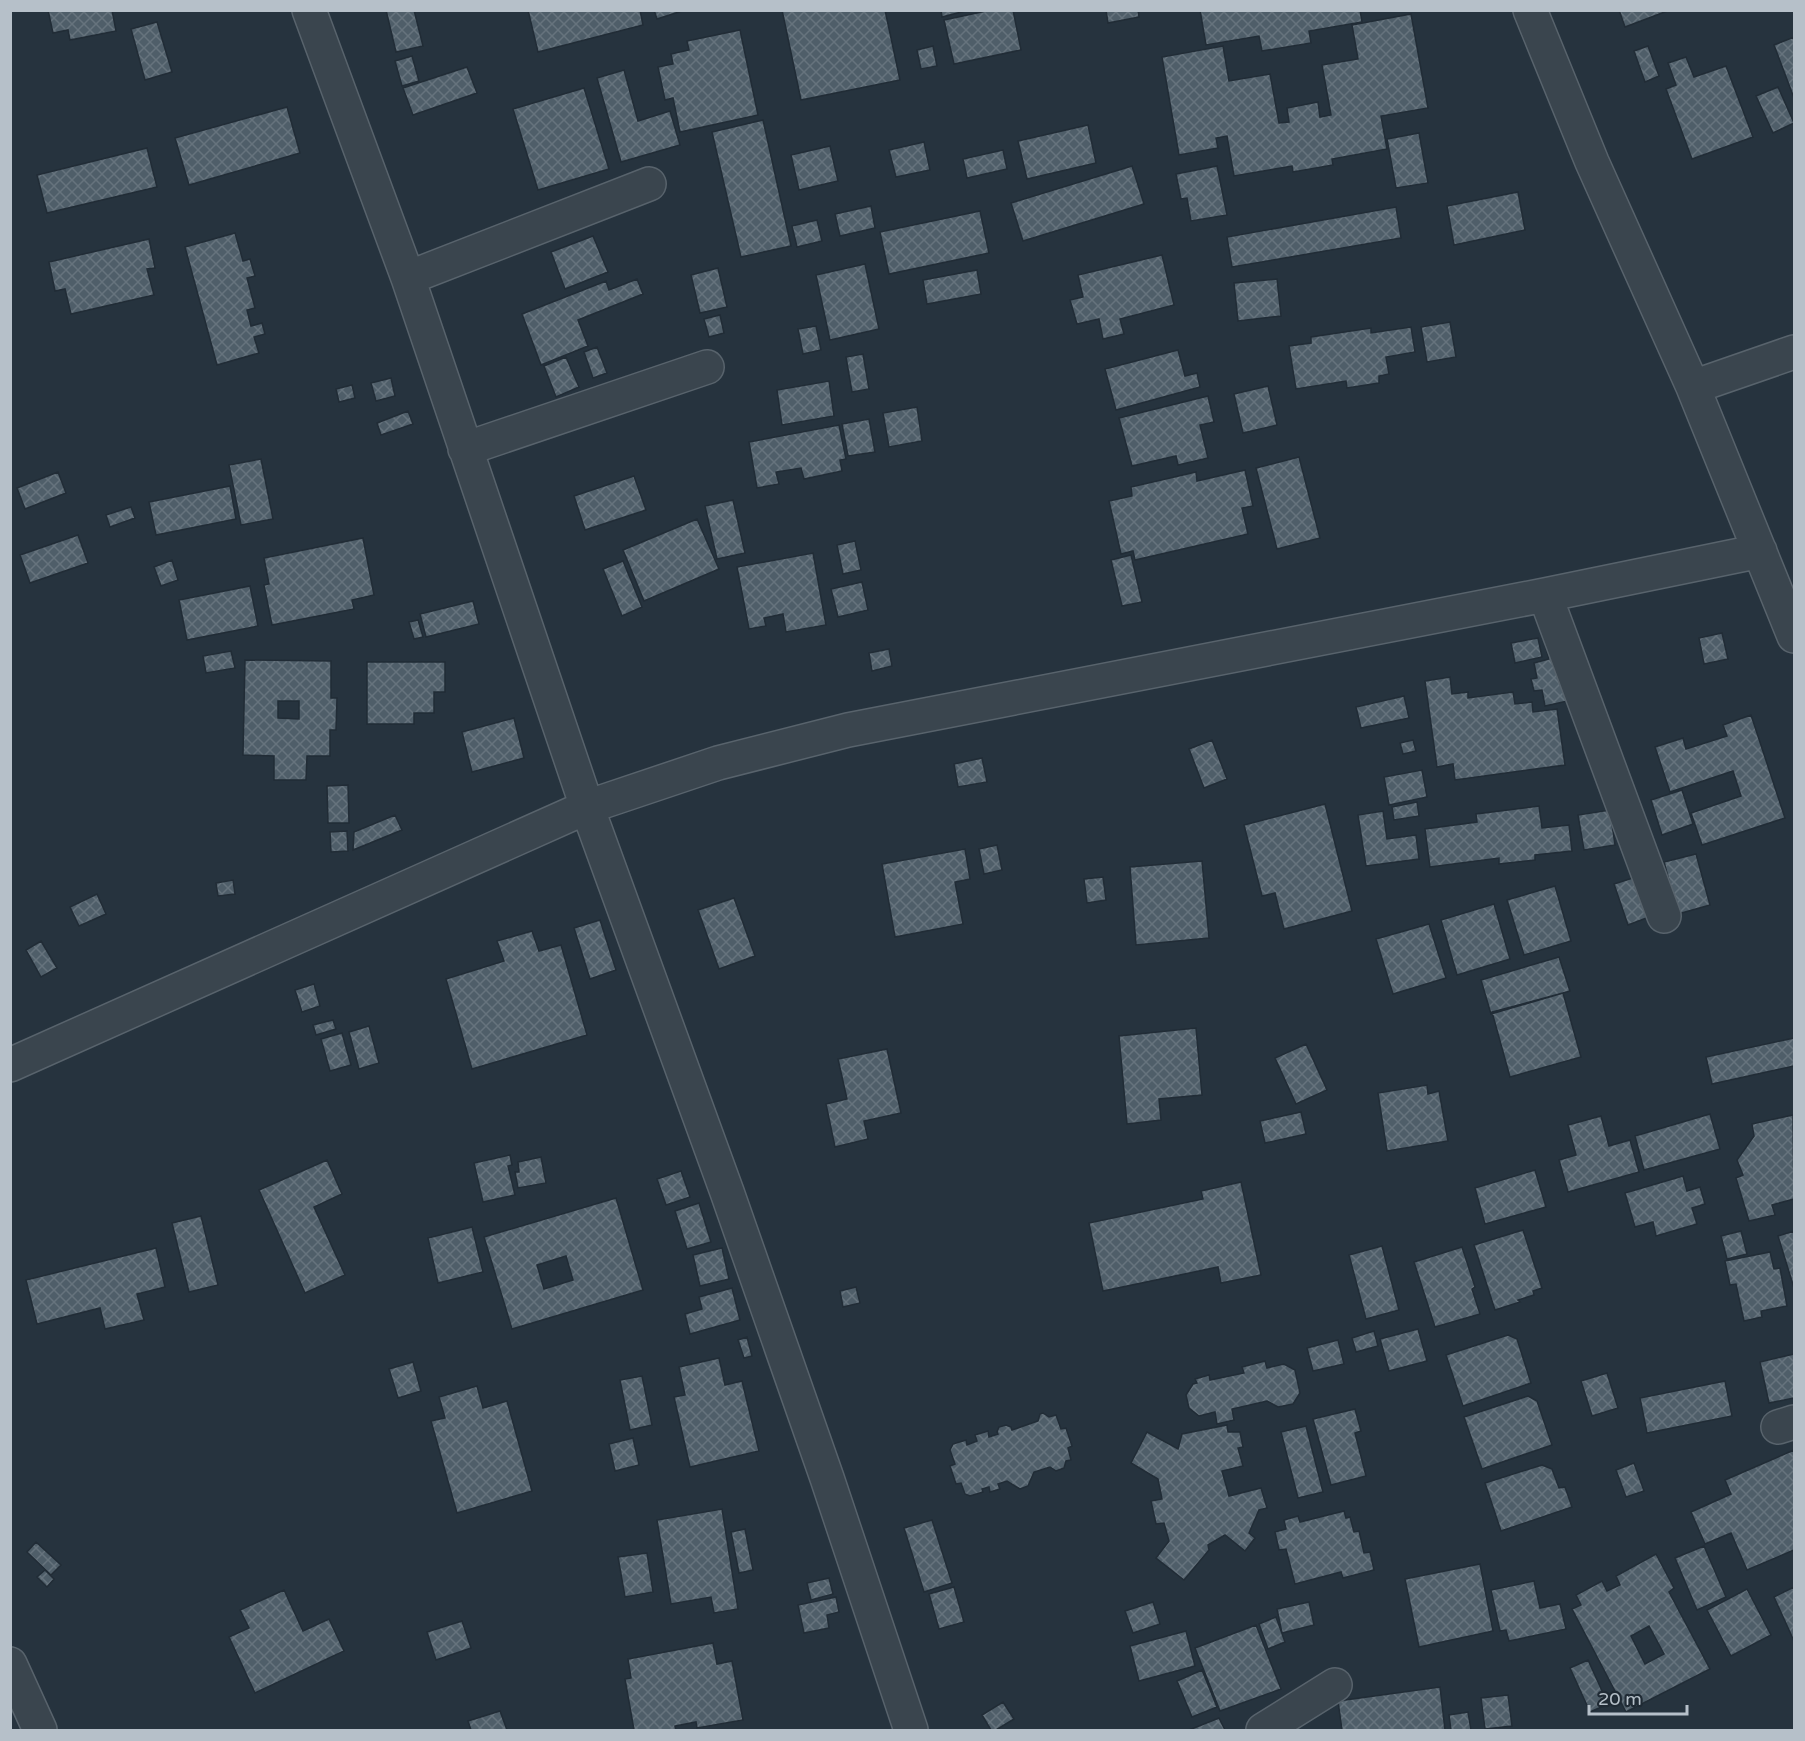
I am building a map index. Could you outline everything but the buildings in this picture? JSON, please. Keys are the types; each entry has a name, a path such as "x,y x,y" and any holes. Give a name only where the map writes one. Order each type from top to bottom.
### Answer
{"street":[{"path":"309,10 408,278 587,807 727,1192 827,1478 911,1731"},
{"path":"1530,10 1592,162 1693,387 1794,636"},
{"path":"408,278 648,184"},
{"path":"1693,387 1794,352"},
{"path":"465,449 707,367"},
{"path":"10,1065 587,807 718,763 848,730 1545,595 1760,550"},
{"path":"1545,595 1664,916"},
{"path":"10,1664 40,1731"},
{"path":"1263,1731 1335,1685"}]}
